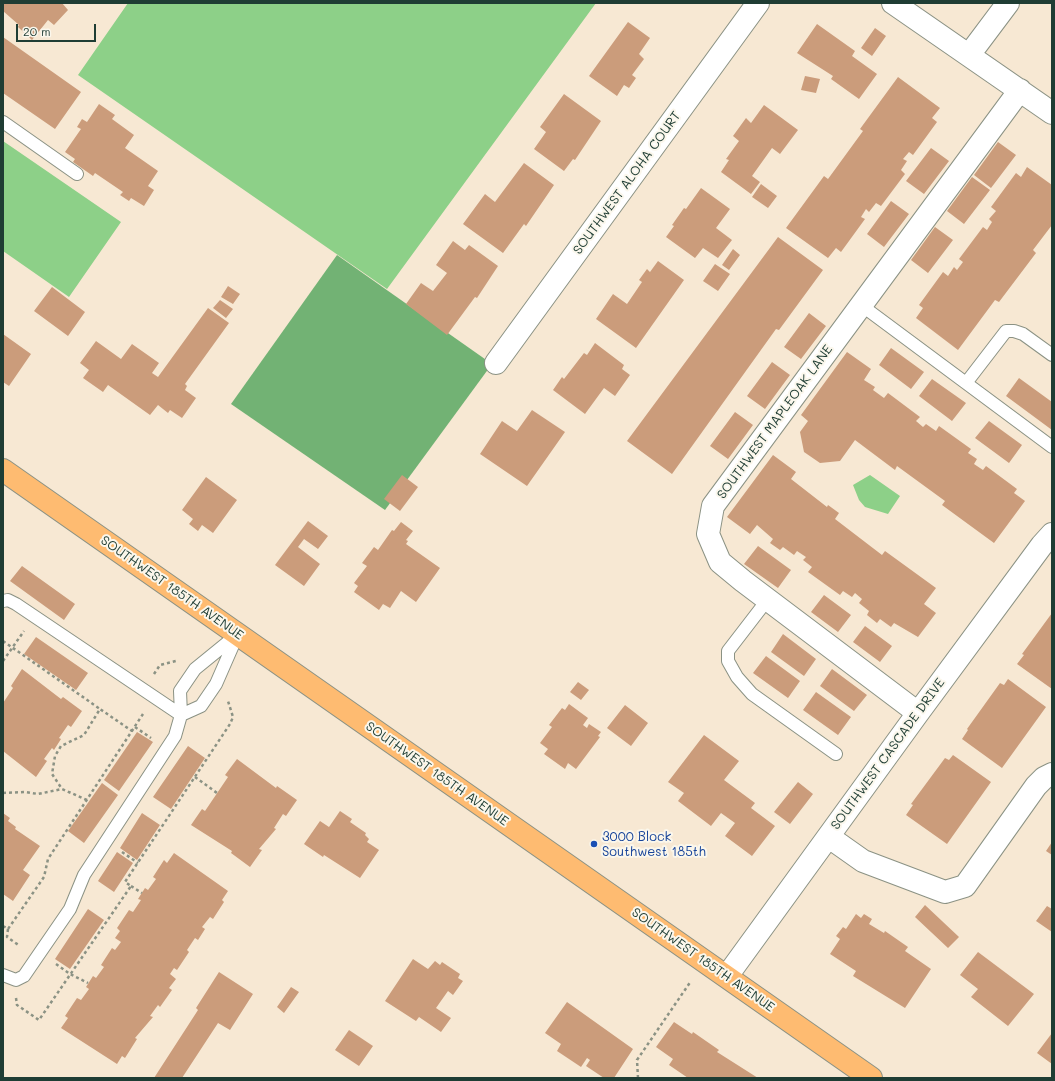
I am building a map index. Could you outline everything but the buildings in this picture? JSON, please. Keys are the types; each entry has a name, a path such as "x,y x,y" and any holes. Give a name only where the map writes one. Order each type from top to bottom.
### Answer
{"main road":[{"name":"SOUTHWEST 185TH AVENUE","path":"3,470 871,1078"}],"street":[{"name":"SOUTHWEST ALOHA COURT","path":"496,363 758,3"},
{"path":"894,3 1052,113"},
{"path":"969,55 1008,3"},
{"name":"SOUTHWEST MAPLEOAK LANE","path":"918,713 720,562 708,534 713,506 1020,90"},
{"name":"SOUTHWEST CASCADE DRIVE","path":"727,976 918,713 1042,545 1052,534"},
{"path":"829,837 863,861 945,892 965,886 1036,786 1044,778 1052,774"}],"lane":[{"path":"3,122 77,174"},
{"path":"861,305 1052,447"},
{"path":"966,383 1006,331 1014,331 1023,334 1052,355"},
{"path":"768,599 728,651 728,661 741,683 752,694 836,754"},
{"path":"3,601 8,600 34,616 181,715"},
{"path":"3,974 16,980 24,976 70,909 84,875 175,736 181,715 180,691 195,669 238,634"},
{"path":"181,715 201,706 216,684 238,634"}],"path":[{"path":"3,662 34,616"},
{"path":"3,641 132,731"},
{"path":"3,926 8,929 44,877 48,859 154,697 151,678 160,665 176,661 195,669"},
{"path":"142,893 125,882 230,724 233,716 227,698 216,684"},
{"path":"87,800 62,789 52,774 55,756 60,745 84,735 100,709"},
{"path":"195,777 217,793"},
{"path":"3,794 26,792 38,794 62,789"},
{"path":"16,980 17,1005 39,1020 131,886"},
{"path":"638,1078 637,1060 704,961"},
{"path":"70,974 88,983"}],"green space":[{"path":"128,3 596,3 387,289 78,75"},
{"path":"3,141 121,222 69,297 3,251"},
{"path":"337,255 492,364 385,510 231,404"},
{"path":"870,475 900,496 888,514 865,507 859,500 853,485"}],"place":[{"name":"3000 Block Southwest 185th","path":"594,844"}]}
